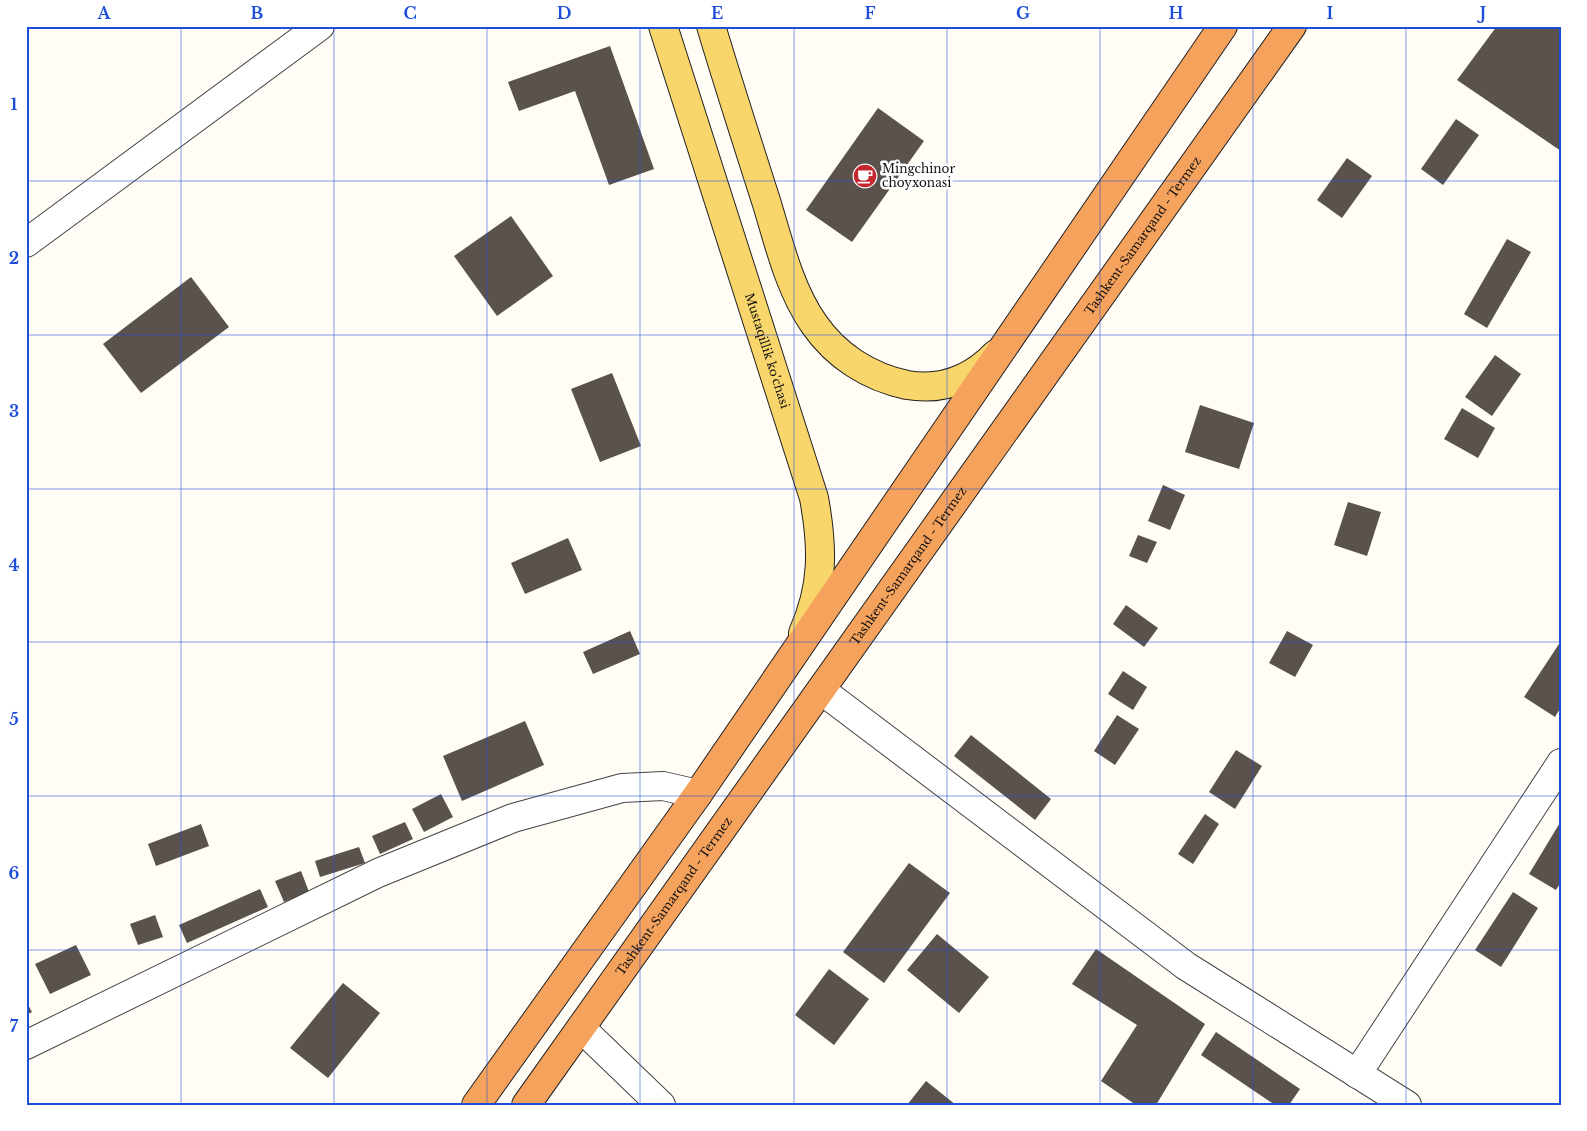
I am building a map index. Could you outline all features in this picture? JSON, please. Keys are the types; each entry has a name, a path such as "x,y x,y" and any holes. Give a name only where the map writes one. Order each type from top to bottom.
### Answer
{"highway":[{"path":"476,1105 698,794 1223,26"},
{"name":"Tashkent-Samarqand - Termez","path":"526,1105 1292,26"}],"main road":[{"name":"Mustaqillik ko’chasi","path":"662,26 806,472 819,524 820,576 814,602 794,651 780,675"},
{"path":"711,26 784,257 809,315 824,336 866,372 884,379 924,388 944,386 961,381 993,357 1007,342"}],"street":[{"path":"26,243 320,26"},
{"path":"822,690 1186,966 1407,1105"},
{"path":"1357,1074 1561,763"},
{"path":"26,1045 378,873 514,818 622,788 663,786 698,794"},
{"path":"581,1028 661,1105"}],"building":[{"path":"1497,26 1561,26 1561,151 1457,80"},
{"path":"610,46 654,169 609,185 575,91 519,111 508,82"},
{"name":"Mingchinor choyxonasi","path":"878,108 924,141 852,242 806,210"},
{"path":"1456,119 1479,135 1443,185 1421,169"},
{"path":"1347,158 1372,176 1342,218 1317,200"},
{"path":"511,216 553,276 497,316 454,256"},
{"path":"1507,239 1531,252 1487,328 1464,314"},
{"path":"191,277 229,327 141,393 103,344"},
{"path":"1495,355 1521,374 1492,416 1465,397"},
{"path":"612,373 641,446 600,462 571,389"},
{"path":"1200,405 1254,423 1239,469 1185,452"},
{"path":"1462,408 1495,428 1478,458 1444,439"},
{"path":"1163,485 1185,495 1170,530 1148,521"},
{"path":"1348,502 1381,512 1367,556 1334,545"},
{"path":"1138,535 1157,542 1147,563 1129,556"},
{"path":"568,538 582,570 525,594 511,563"},
{"path":"1126,605 1158,628 1144,647 1113,624"},
{"path":"630,631 640,654 593,674 583,652"},
{"path":"1287,631 1313,645 1295,677 1269,663"},
{"path":"1561,641 1561,707 1555,717 1524,697"},
{"path":"1123,671 1147,687 1133,710 1108,694"},
{"path":"1117,715 1139,729 1115,765 1094,751"},
{"path":"525,721 544,765 462,801 443,756"},
{"path":"971,735 1051,799 1035,820 954,756"},
{"path":"1236,750 1262,766 1235,809 1209,792"},
{"path":"441,794 453,817 424,832 412,809"},
{"path":"1205,814 1219,824 1193,864 1178,854"},
{"path":"1561,821 1561,882 1556,890 1529,874"},
{"path":"405,822 413,839 380,854 372,836"},
{"path":"201,824 209,846 156,866 148,844"},
{"path":"359,847 365,863 320,877 315,861"},
{"path":"909,863 950,893 884,983 843,952"},
{"path":"301,871 309,892 284,902 275,881"},
{"path":"260,889 268,907 187,943 179,925"},
{"path":"1513,892 1538,908 1501,967 1475,950"},
{"path":"155,915 163,937 138,945 130,924"},
{"path":"937,934 989,977 959,1013 907,970"},
{"path":"76,945 91,975 50,994 35,964"},
{"path":"1096,949 1205,1024 1156,1105 1136,1105 1101,1081 1137,1025 1072,984"},
{"path":"829,969 869,999 834,1045 795,1015"},
{"path":"343,983 380,1013 328,1078 290,1048"},
{"path":"26,1001 32,1012 26,1015"},
{"path":"1216,1032 1300,1089 1289,1105 1275,1105 1201,1055"},
{"path":"926,1081 956,1105 907,1105"}],"place":[{"name":"Mingchinor choyxonasi","path":"865,176"}]}
